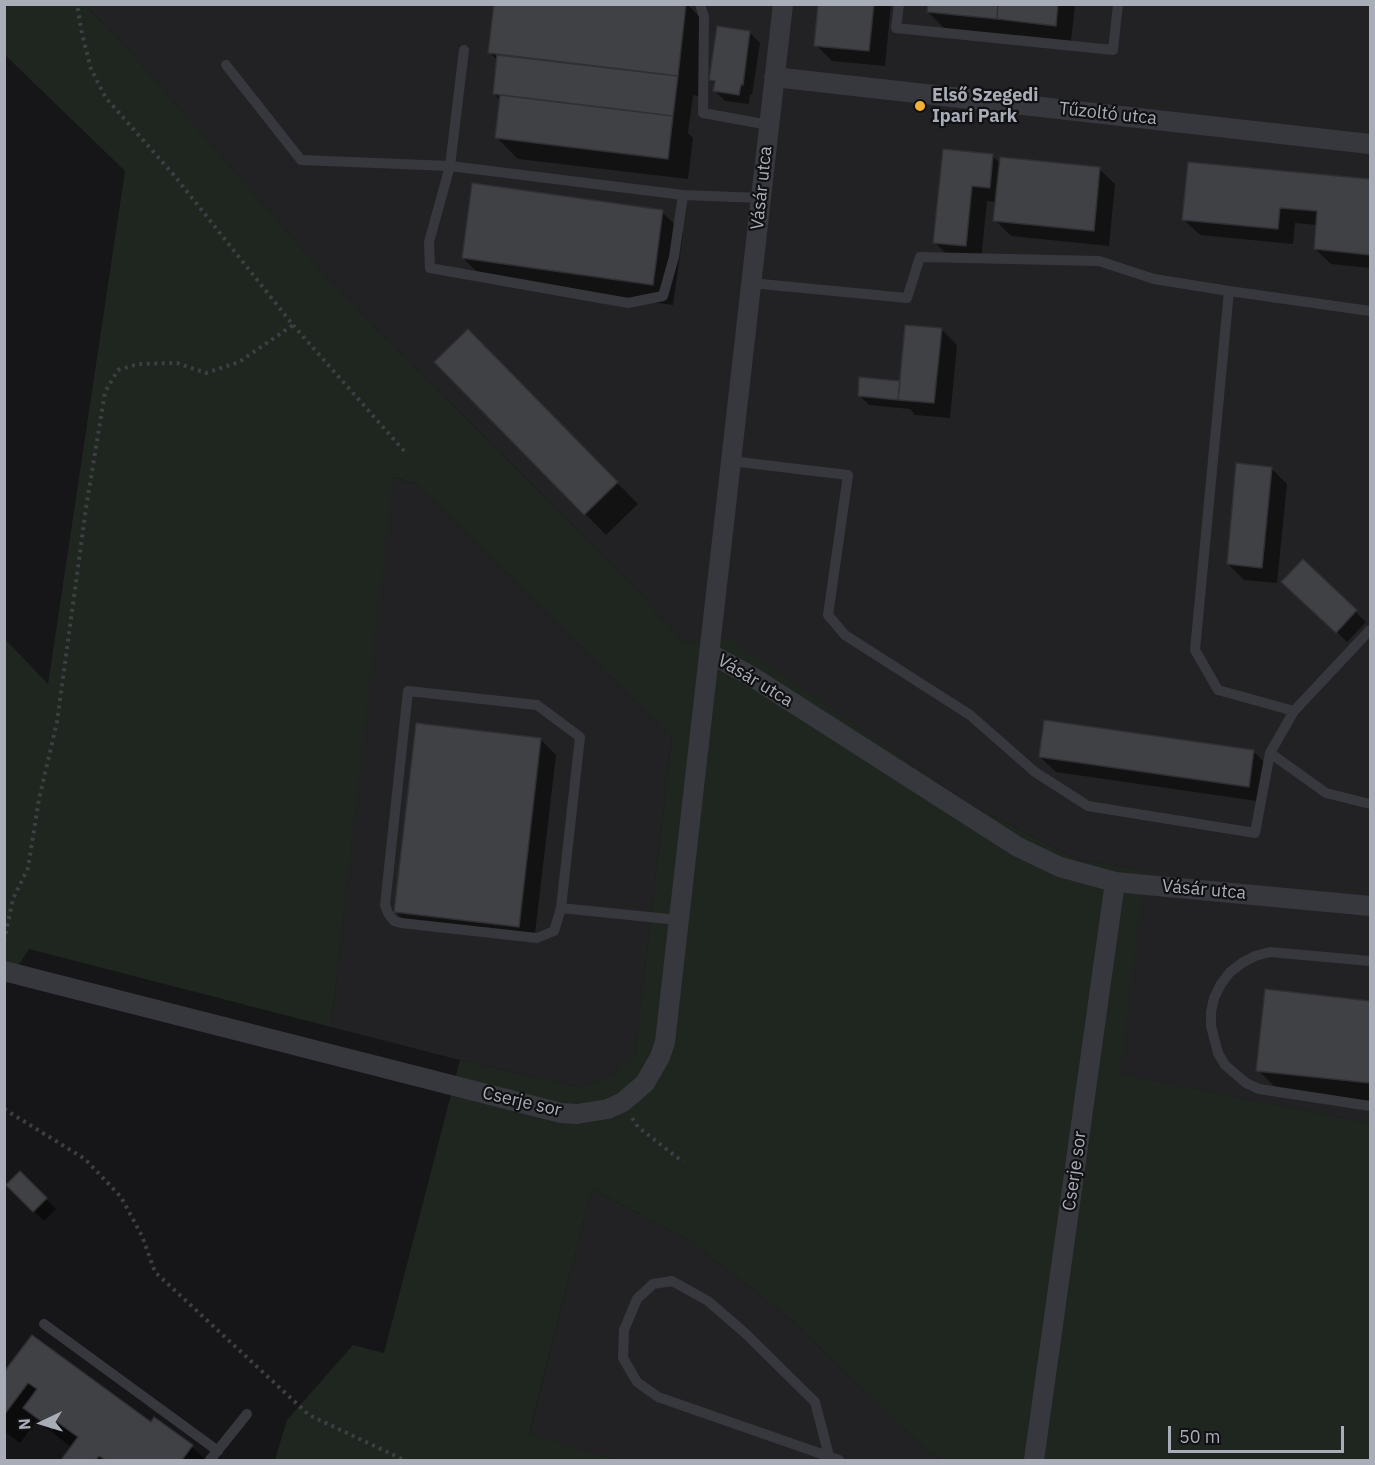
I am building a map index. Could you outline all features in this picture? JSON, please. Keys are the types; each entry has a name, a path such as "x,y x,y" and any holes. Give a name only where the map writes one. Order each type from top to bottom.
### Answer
{"street":[{"name":"Vásár utca","path":"783,4 709,653 751,676 1018,847 1060,867 1115,882 1371,906"},
{"name":"Tűzoltó utca","path":"774,77 1371,144"},
{"name":"Cserje sor","path":"4,971 561,1113 593,1113 623,1102 645,1083 660,1057 664,1042 709,653"},
{"name":"Cserje sor","path":"1034,1461 1115,882"}],"lane":[{"path":"700,4 704,17 703,112 769,125"},
{"path":"899,4 896,28 1113,50 1118,4"},
{"path":"464,50 450,166 429,242 430,268 628,303 663,296 674,256 683,195"},
{"path":"226,65 301,160 450,166 683,195 760,198"},
{"path":"751,283 907,298 920,257 1099,261 1154,279 1371,310"},
{"path":"1230,291 1195,650 1218,690 1294,711"},
{"path":"730,461 848,475 828,615 845,635 970,714 1035,772 1088,806 1254,833 1270,753 1294,711 1371,630"},
{"path":"408,692 537,705 579,737 561,908 554,931 537,938 401,923 394,921 388,913 385,905 408,692"},
{"path":"1270,753 1326,793 1371,804"},
{"path":"561,908 678,920"},
{"path":"1371,961 1270,952 1255,956 1230,972 1221,984 1215,998 1211,1019 1213,1040 1218,1053 1225,1065 1246,1083 1259,1089 1371,1106"},
{"path":"672,1281 708,1301 815,1402 834,1458 658,1397 638,1382 623,1358 624,1330 637,1299 652,1284 672,1281"},
{"path":"44,1324 218,1451"},
{"path":"210,1461 247,1414"}],"path":[{"path":"77,4 91,69 106,98 173,174 293,326 405,452"},
{"path":"4,941 13,899 28,868 39,799 57,722 86,508 105,392 118,370 138,364 177,363 206,373 239,362 293,326"},
{"path":"623,1102 638,1127 683,1162"},
{"path":"4,1109 85,1159 121,1197 142,1236 155,1272 309,1415 404,1461"}],"shaded area":[{"path":"5,5 84,5 114,33 331,282 642,595 682,642 731,640 969,804 1079,860 1145,870 1120,1074 1370,1123 1370,1460 942,1460 928,1452 788,1317 689,1240 592,1189 529,1434 616,1460 275,1460 287,1420 353,1345 384,1353 460,1060 579,1087 611,1077 635,1054 672,737 417,484 393,477 331,1027 29,949 5,986 5,639 48,684 125,171 5,55"},
{"path":"84,5 1370,5 1370,1123 1119,1074 1144,870 1079,860 969,804 731,641 682,642 642,595 331,282 114,33"},
{"path":"392,477 417,484 672,737 635,1055 611,1077 579,1087 331,1027"},
{"path":"592,1189 689,1240 788,1317 928,1452 942,1460 616,1460 529,1435"}],"building":[{"path":"494,4 686,4 678,76 488,53"},
{"path":"818,4 874,4 869,51 814,46"},
{"path":"928,4 998,4 997,19 927,12"},
{"path":"998,4 1058,4 1056,26 997,19"},
{"path":"717,26 750,31 743,85 741,85 739,95 713,91 715,81 709,80"},
{"path":"497,55 678,76 673,116 493,94"},
{"path":"500,95 673,116 668,159 495,138"},
{"path":"943,149 993,154 990,188 972,186 966,246 933,243"},
{"path":"1000,157 1100,167 1094,231 993,221"},
{"path":"1188,162 1370,179 1370,255 1314,249 1317,211 1280,208 1278,229 1182,220"},
{"path":"472,183 663,210 653,285 462,258"},
{"path":"905,325 942,328 934,403 898,400"},
{"path":"468,329 618,482 584,515 434,362"},
{"path":"859,377 900,381 898,400 858,396"},
{"path":"1236,463 1272,467 1262,568 1227,564"},
{"path":"1303,559 1357,610 1336,633 1281,582"},
{"path":"1044,720 1254,750 1249,787 1039,757"},
{"path":"416,723 541,738 519,927 394,912"},
{"path":"1265,989 1370,1001 1370,1083 1256,1071"},
{"path":"20,1171 47,1198 33,1212 6,1185"},
{"path":"32,1335 151,1422 154,1417 193,1445 182,1460 105,1460 99,1456 96,1460 61,1460 78,1437 57,1422 52,1429 23,1408 37,1389 28,1383 4,1415 4,1372"}],"place":[{"name":"Első Szegedi Ipari Park","path":"920,106"}]}
